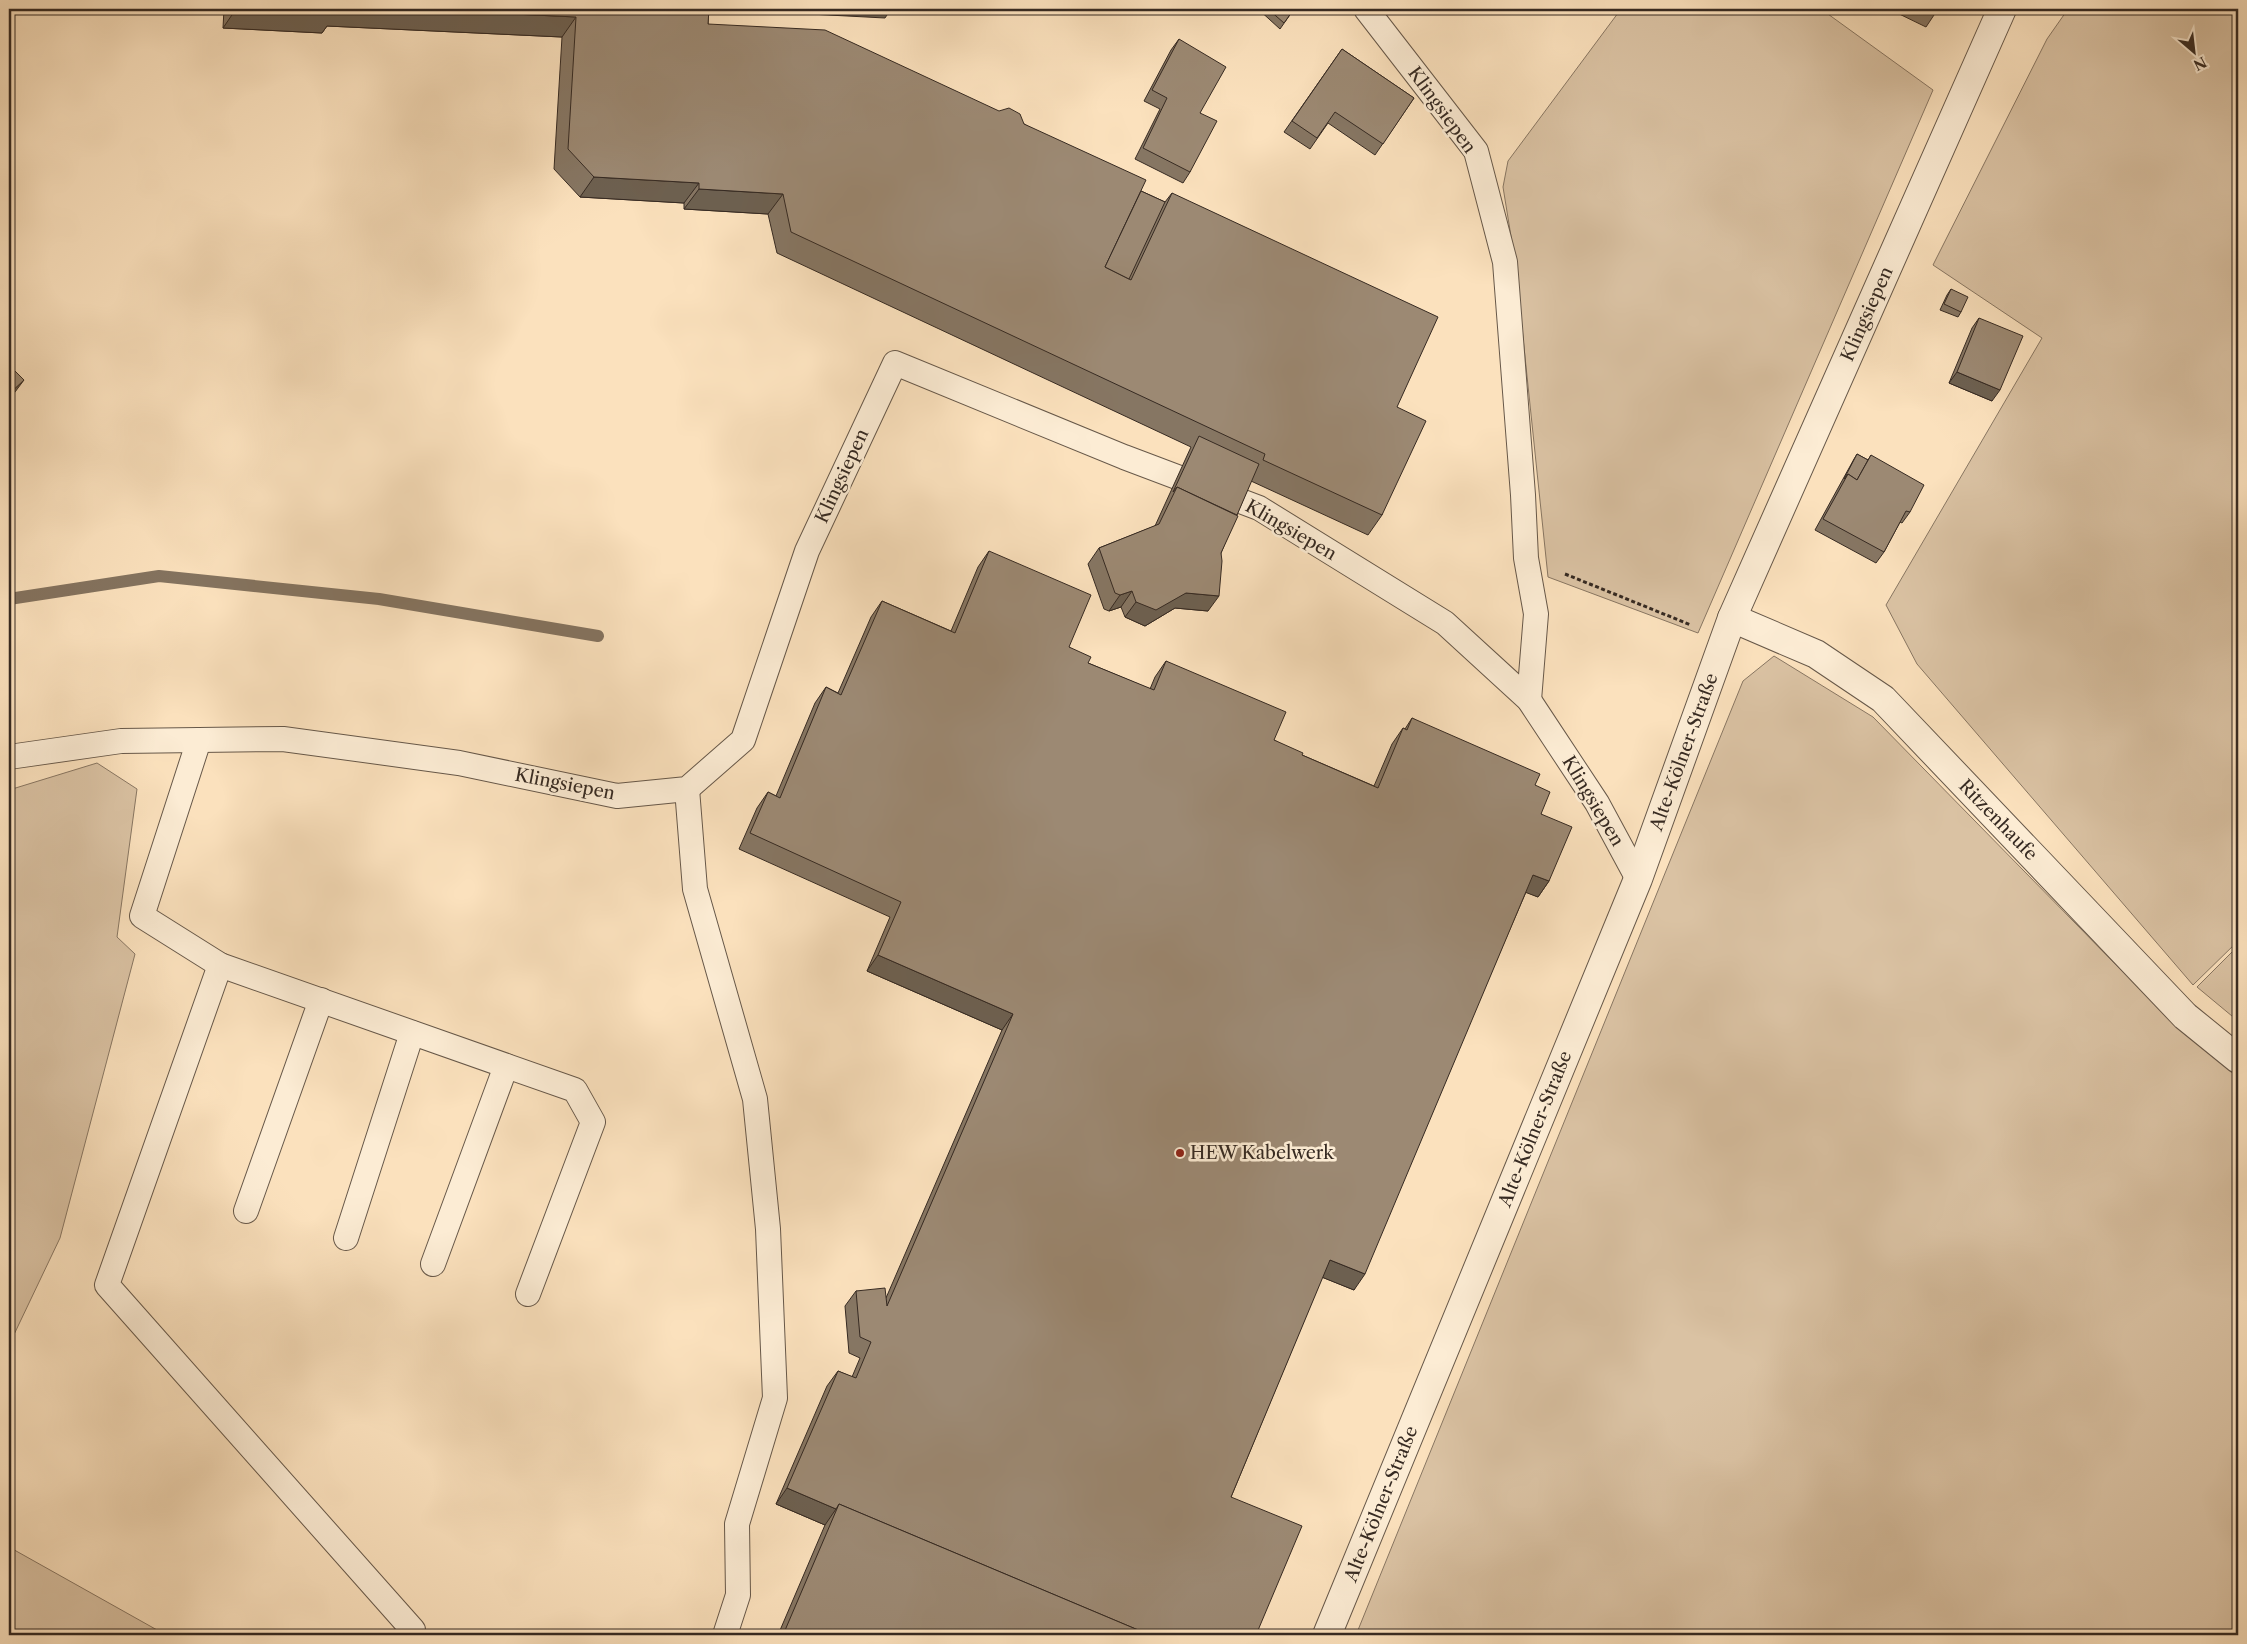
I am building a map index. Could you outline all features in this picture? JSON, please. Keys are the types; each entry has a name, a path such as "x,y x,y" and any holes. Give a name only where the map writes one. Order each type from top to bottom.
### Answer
{"street":[{"name":"Klingsiepen","path":"1728,628 2002,9"},
{"name":"Alte-Kölner-Straße","path":"1327,1635 1638,879 1728,628"},
{"name":"Ritzenhaufe","path":"1728,628 1816,654 1883,699 2184,1016 2238,1059"}],"lane":[{"name":"Klingsiepen","path":"1366,9 1476,151 1505,262 1526,558 1536,614 1529,700"},
{"name":"Klingsiepen","path":"9,757 121,741 283,739 459,763 617,796 687,789 743,740 807,551 895,363 1124,457 1260,508 1445,623 1529,700 1597,803 1638,879"},
{"path":"200,740 142,916 220,965 575,1090 593,1122 528,1294"},
{"path":"687,789 695,889 755,1099 768,1239 775,1398 737,1524 738,1595 725,1635"},
{"path":"220,965 107,1285 414,1630 412,1635"},
{"path":"246,1211 321,1000"},
{"path":"346,1238 412,1033"},
{"path":"433,1264 506,1066"}],"path":[{"path":"1526,558 1728,628"}],"shaded area":[{"path":"1621,9 1821,9 1933,90 1698,633 1548,577 1515,261 1503,187 1508,161"},
{"path":"2068,9 2238,9 2238,941 2193,985 1917,664 1886,605 2042,338 1933,265 2047,39"},
{"path":"1774,656 1873,717 2175,1025 2238,1077 2238,1635 1356,1635 1743,681"},
{"path":"97,763 137,789 117,937 135,954 60,1238 9,1345 9,790"},
{"path":"2238,946 2238,1021 2197,987"},
{"path":"9,1547 166,1635 9,1635"}],"building":[{"path":"251,9 336,9 336,13"},
{"path":"408,9 709,9 708,24 825,30 999,111 1009,108 1020,114 1024,124 1146,180 1105,267 1131,280 1172,193 1438,317 1397,407 1426,421 1382,515 1263,460 1265,454 791,232 783,194 699,189 699,183 594,177 568,149 576,17"},
{"path":"1268,9 1294,9 1284,23"},
{"path":"1179,39 1226,67 1200,113 1217,121 1190,172 1143,148 1167,98 1152,90"},
{"path":"1342,49 1414,98 1383,144 1335,112 1317,138 1292,121"},
{"path":"1141,191 1165,202 1129,279 1105,267"},
{"path":"1951,289 1968,297 1961,312 1944,304"},
{"path":"1979,318 2023,336 2000,390 1957,372"},
{"path":"9,365 24,380 9,394"},
{"path":"1199,436 1259,464 1237,515 1177,487 1173,492"},
{"path":"1857,454 1868,460 1857,480 1848,474 1844,479"},
{"path":"1871,455 1924,485 1910,512 1906,511 1884,552 1823,519 1848,474 1857,480"},
{"path":"1177,487 1238,516 1221,553 1219,596 1186,593 1156,610 1136,602 1132,591 1120,595 1115,593 1099,548 1159,524"},
{"name":"HEW Kabelwerk","path":"989,551 1091,595 1069,647 1091,657 1088,663 1154,690 1166,661 1286,712 1274,740 1303,753 1302,755 1378,788 1403,728 1407,730 1412,718 1540,774 1535,785 1550,792 1541,814 1572,827 1549,881 1533,875 1365,1274 1330,1260 1231,1497 1302,1526 1256,1635 1150,1635 839,1504 836,1509 787,1488 838,1371 856,1378 871,1342 860,1337 856,1291 885,1288 887,1306 1013,1014 878,955 901,902 750,833 768,792 780,798 826,687 841,695 882,601 955,633"},
{"path":"839,1504 1150,1635 783,1635"}],"waterway":[{"path":"9,599 159,576 379,599 598,636"}],"place":[{"name":"HEW Kabelwerk","path":"1180,1153"}]}
